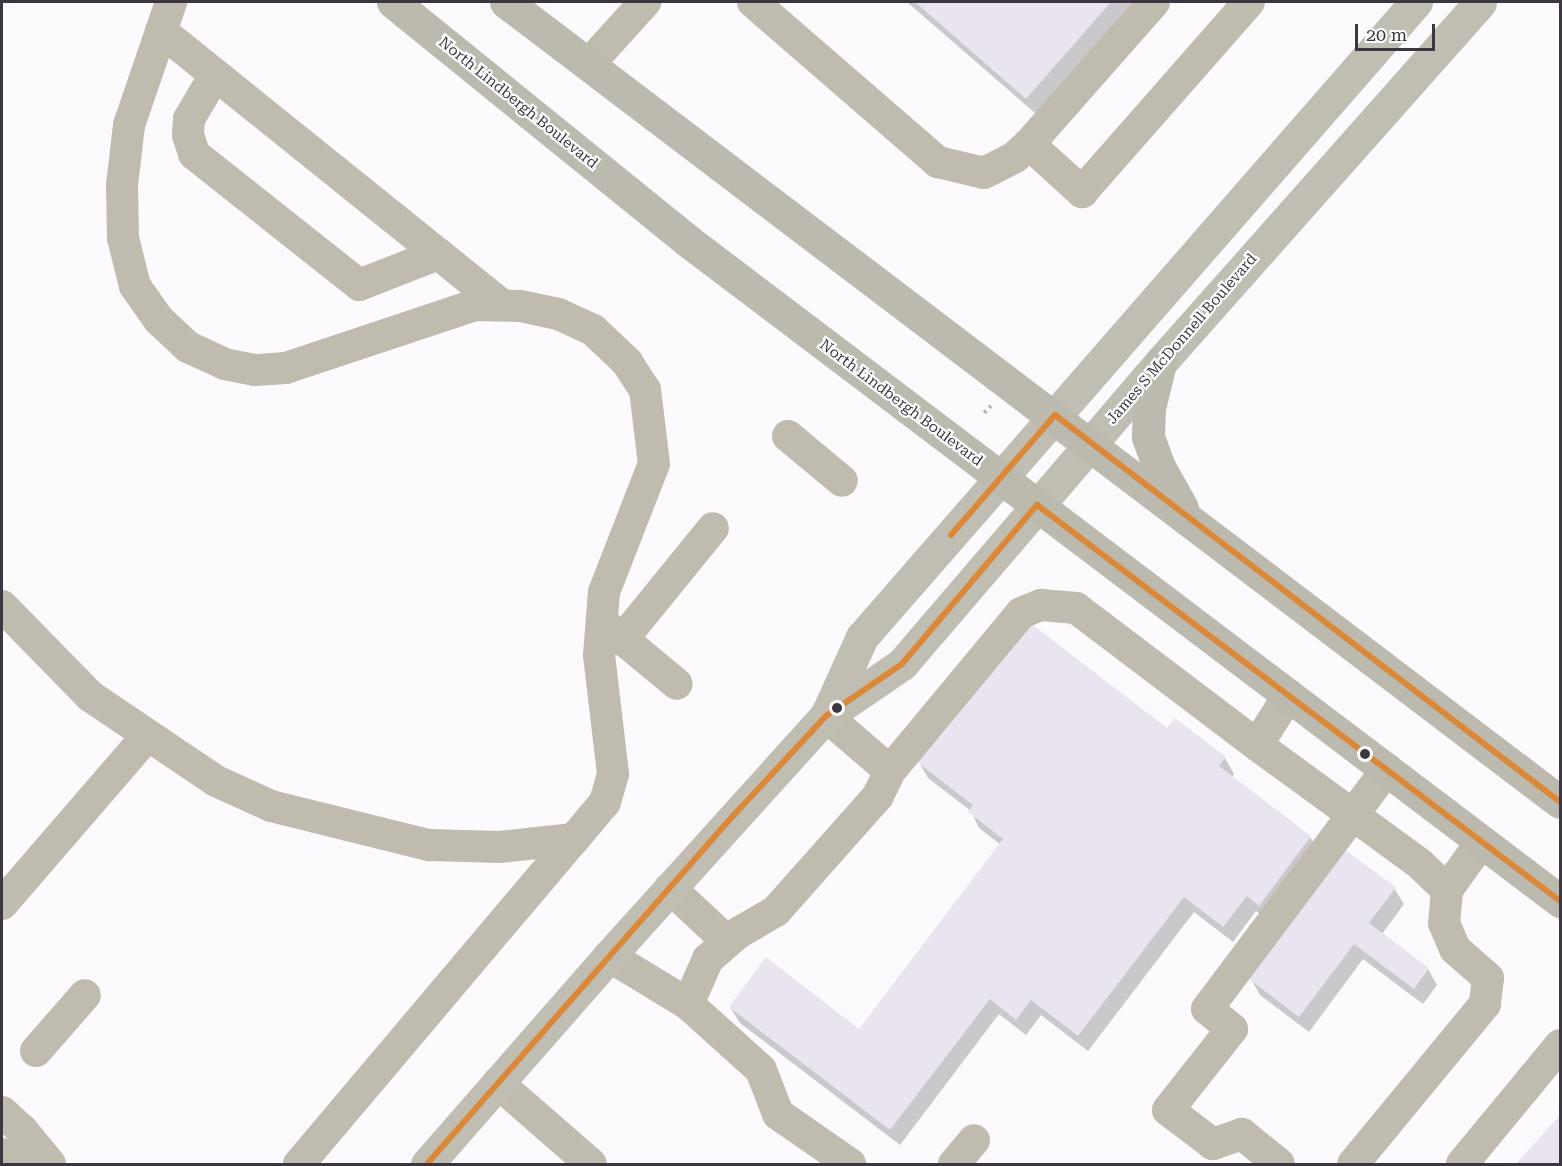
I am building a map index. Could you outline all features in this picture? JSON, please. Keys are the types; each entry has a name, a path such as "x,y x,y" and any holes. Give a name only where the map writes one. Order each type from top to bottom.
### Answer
{"highway":[{"name":"North Lindbergh Boulevard","path":"393,2 688,241 1560,901"},
{"path":"506,2 1055,415 1189,520 1560,802"},
{"path":"1160,363 1149,408 1148,436 1158,465 1189,520"}],"main road":[{"name":"James S McDonnell Boulevard","path":"826,716 862,637 1416,2"},
{"name":"James S McDonnell Boulevard","path":"426,1162 826,716 902,664 1090,443 1480,2"}],"lane":[{"path":"171,2 129,125 122,184 123,238 135,286 159,320 188,347 225,364 255,370 286,368 475,305 502,305 558,314 593,330 627,362 645,390 654,464 604,592 612,631 677,684"},
{"path":"590,64 645,2"},
{"path":"753,2 938,162 984,173 1015,158 1029,144 1154,2"},
{"path":"1029,144 1082,192 1249,2"},
{"path":"161,30 502,305"},
{"path":"215,75 189,120 188,135 194,154 359,285 438,254"},
{"path":"788,436 842,481"},
{"path":"299,1164 605,802 613,774 599,655 612,631 713,528"},
{"path":"688,1004 708,959 728,942 776,911 878,796 890,771 1022,613 1041,605 1076,608 1257,745 1419,863 1447,890"},
{"path":"2,606 90,696 216,781 271,806 360,830 429,845 499,847 574,838"},
{"path":"1257,745 1289,695"},
{"path":"826,716 890,771"},
{"path":"2,904 147,735"},
{"path":"1279,1164 1242,1134 1213,1144 1168,1110 1232,1029 1207,1009 1354,816 1387,769"},
{"path":"1353,1164 1485,1004 1488,978 1455,950 1444,923 1447,890 1482,841"},
{"path":"670,888 728,942"},
{"path":"609,956 688,1004 761,1070 778,1114 850,1164"},
{"path":"36,1051 85,995"},
{"path":"1462,1164 1560,1045"},
{"path":"498,1083 591,1164"},
{"path":"2,1113 22,1130 50,1164"},
{"path":"954,1164 974,1140"},
{"path":"2,1154 18,1164"}],"path":[{"path":"984,413 991,405"}],"building":[{"path":"915,2 1111,2 1026,99"},
{"path":"1025,619 1167,728 1175,718 1226,757 1219,766 1311,836 1259,906 1247,896 1223,927 1184,897 1078,1036 1031,1000 1016,1020 990,999 890,1130 729,1007 766,957 859,1029 1003,839 968,812 973,805 917,762"},
{"path":"1345,850 1396,887 1369,923 1429,968 1414,989 1354,944 1299,1017 1249,979"},
{"path":"1560,1115 1560,1164 1516,1164"}],"transit line":[{"path":"951,535 1055,415 1560,802"},
{"path":"427,1164 733,816 826,716 902,664 1037,505 1560,901"}]}
